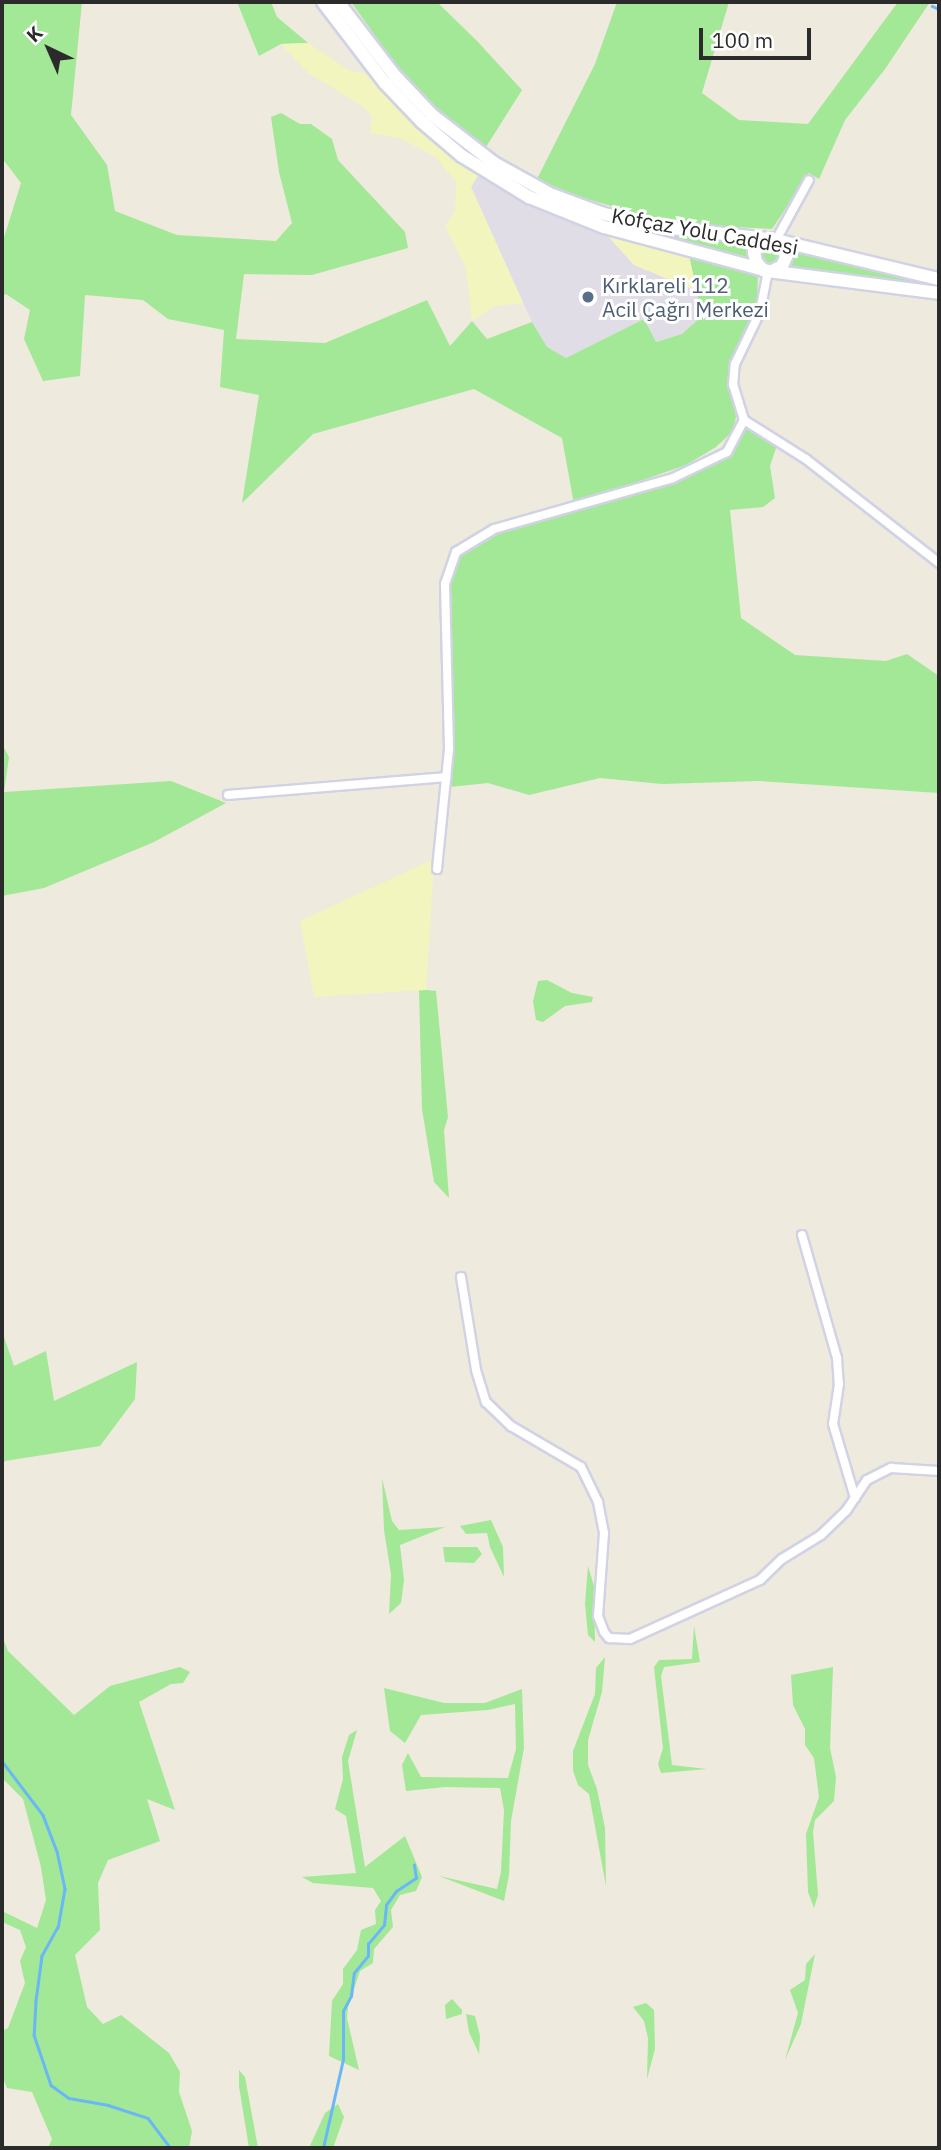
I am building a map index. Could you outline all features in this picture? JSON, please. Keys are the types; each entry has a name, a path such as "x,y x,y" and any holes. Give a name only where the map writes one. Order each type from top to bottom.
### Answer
{"main road":[{"name":"Kofçaz Yolu Caddesi","path":"323,2 402,102 443,141 490,175 529,197 581,219 765,270 939,293"},
{"name":"Kofçaz Yolu Caddesi","path":"338,2 395,76 427,110 472,148 518,178 576,205 627,220 774,241 939,279"},
{"path":"774,241 786,252 785,262 778,269 765,270 756,262 754,252 774,241"}],"street":[{"path":"774,241 809,180"},
{"path":"765,270 760,312 735,364 733,385 744,420 806,459 939,563"},
{"path":"437,869 449,748 445,584 456,552 494,529 673,478 727,452 744,420"},
{"path":"228,795 446,777"},
{"path":"802,1235 837,1358 839,1384 833,1424 855,1498"},
{"path":"461,1277 476,1370 486,1402 511,1426 581,1467 598,1502 604,1533 598,1616 609,1638 631,1639 760,1580 782,1559 821,1535 855,1498 867,1480 891,1468 939,1471"}],"shaded area":[{"path":"479,174 522,200 606,233 634,265 697,291 702,316 682,334 655,342 644,319 566,358 547,347 532,322 471,187"}],"green space":[{"path":"2,2 82,2 71,115 107,165 115,211 177,235 276,241 292,223 279,172 271,117 281,113 300,124 311,124 332,139 338,160 405,232 408,248 312,275 244,274 236,339 325,343 427,300 450,346 472,321 487,339 532,322 547,347 566,358 644,319 656,342 682,334 702,316 689,256 758,273 757,309 731,364 730,387 736,417 733,431 716,447 686,465 574,504 562,438 474,389 313,434 242,503 259,395 220,387 224,330 168,319 143,300 85,295 80,376 43,381 24,339 30,310 6,294 2,296 2,244 21,183 2,158"},
{"path":"237,2 271,2 277,17 308,43 281,44 259,56"},
{"path":"351,2 437,2 478,42 522,90 486,147 442,114 394,62"},
{"path":"617,2 729,2 702,93 739,120 808,124 898,2 930,2 885,69 845,120 819,179 809,173 772,229 696,225 642,215 577,196 537,179 595,64"},
{"path":"633,230 749,242 746,260"},
{"path":"770,245 777,248 780,255 777,262 770,265 763,262 760,255 763,248"},
{"path":"795,249 937,285 791,267"},
{"path":"746,426 777,445 770,466 775,498 763,507 730,510 741,618 795,655 886,661 907,654 939,676 939,793 759,781 662,784 600,778 529,795 488,783 449,787 453,715 449,586 461,554 496,533 661,488 733,451"},
{"path":"2,744 9,757 4,792 171,781 226,803 154,842 44,888 2,896"},
{"path":"547,980 572,993 593,997 592,1002 565,1006 543,1022 536,1020 533,1001 538,981"},
{"path":"419,989 436,991 448,1117 444,1130 449,1198 434,1182 422,1109"},
{"path":"2,1331 14,1366 46,1351 54,1401 137,1362 135,1399 100,1446 5,1461 2,1465"},
{"path":"382,1478 392,1521 399,1530 445,1527 400,1545 404,1580 401,1603 389,1614 391,1574 384,1530"},
{"path":"491,1520 503,1547 504,1577 490,1547 487,1533 466,1534 460,1526"},
{"path":"443,1547 477,1547 482,1554 474,1563 445,1562"},
{"path":"588,1566 594,1586 595,1642 588,1635 585,1604"},
{"path":"694,1626 700,1662 664,1667 661,1676 672,1765 707,1769 661,1773 658,1764 663,1748 654,1667 659,1660 692,1659"},
{"path":"2,1636 8,1651 74,1715 110,1686 180,1667 190,1672 183,1683 171,1684 139,1702 175,1810 147,1799 160,1841 108,1860 98,1883 100,1930 75,1955 87,2007 103,2024 121,2015 169,2053 180,2072 179,2092 192,2131 189,2148 48,2148 52,2139 32,2092 7,2088 2,2076 2,2031 8,2028 25,1983 20,1961 26,1947 20,1930 2,1922 2,1911 37,1928 46,1900 41,1867 23,1799 2,1778"},
{"path":"605,1657 602,1692 588,1740 588,1765 597,1789 605,1828 606,1886 589,1794 578,1785 573,1771 573,1751 595,1694 596,1668"},
{"path":"833,1667 830,1748 836,1777 834,1801 815,1820 813,1832 818,1895 814,1908 808,1892 806,1834 819,1797 814,1758 805,1745 805,1729 793,1705 791,1675"},
{"path":"384,1688 444,1703 485,1703 522,1689 524,1748 511,1821 509,1875 504,1901 439,1876 497,1889 501,1872 504,1810 500,1788 445,1787 406,1791 402,1765 408,1753 421,1777 508,1778 516,1749 515,1704 488,1710 421,1715 405,1743 390,1731"},
{"path":"357,1730 348,1761 365,1867 405,1836 422,1877 416,1891 400,1895 391,1910 393,1927 374,1949 373,1963 360,1971 348,2007 347,2018 359,2070 329,2056 332,2001 343,1984 343,1969 357,1950 361,1930 376,1924 375,1910 381,1901 373,1888 313,1883 302,1877 356,1873 346,1816 335,1809 343,1779 342,1757 349,1735"},
{"path":"815,1954 801,2024 785,2060 798,2013 790,1990 805,1980 806,1964"},
{"path":"452,1999 462,2010 462,2014 446,2019 445,2005"},
{"path":"646,2003 654,2010 655,2049 647,2079 648,2038 644,2021 633,2007"},
{"path":"466,2014 475,2016 480,2036 479,2054 469,2032"},
{"path":"239,2070 245,2077 258,2148 249,2148"},
{"path":"338,2104 344,2117 333,2148 309,2148 325,2113"}],"sand":[{"path":"308,43 350,71 370,74 438,144 479,174 471,187 523,303 495,306 472,321 466,268 445,226 455,212 456,182 436,157 400,138 370,133 372,116 364,107 308,73 281,44"},
{"path":"606,234 689,256 697,291 634,265"},
{"path":"434,859 426,990 314,997 300,921"}],"waterway":[{"path":"932,6 939,9"},
{"path":"2,1761 43,1815 57,1851 65,1889 58,1927 42,1956 36,2001 34,2035 51,2085 69,2098 108,2105 148,2118 171,2148"},
{"path":"323,2148 343,2059 343,2011 351,1996 354,1973 368,1956 368,1944 384,1925 386,1905 396,1891 416,1878 414,1865"}],"place":[{"name":"Kırklareli 112 Acil Çağrı Merkezi","path":"588,297"}]}
